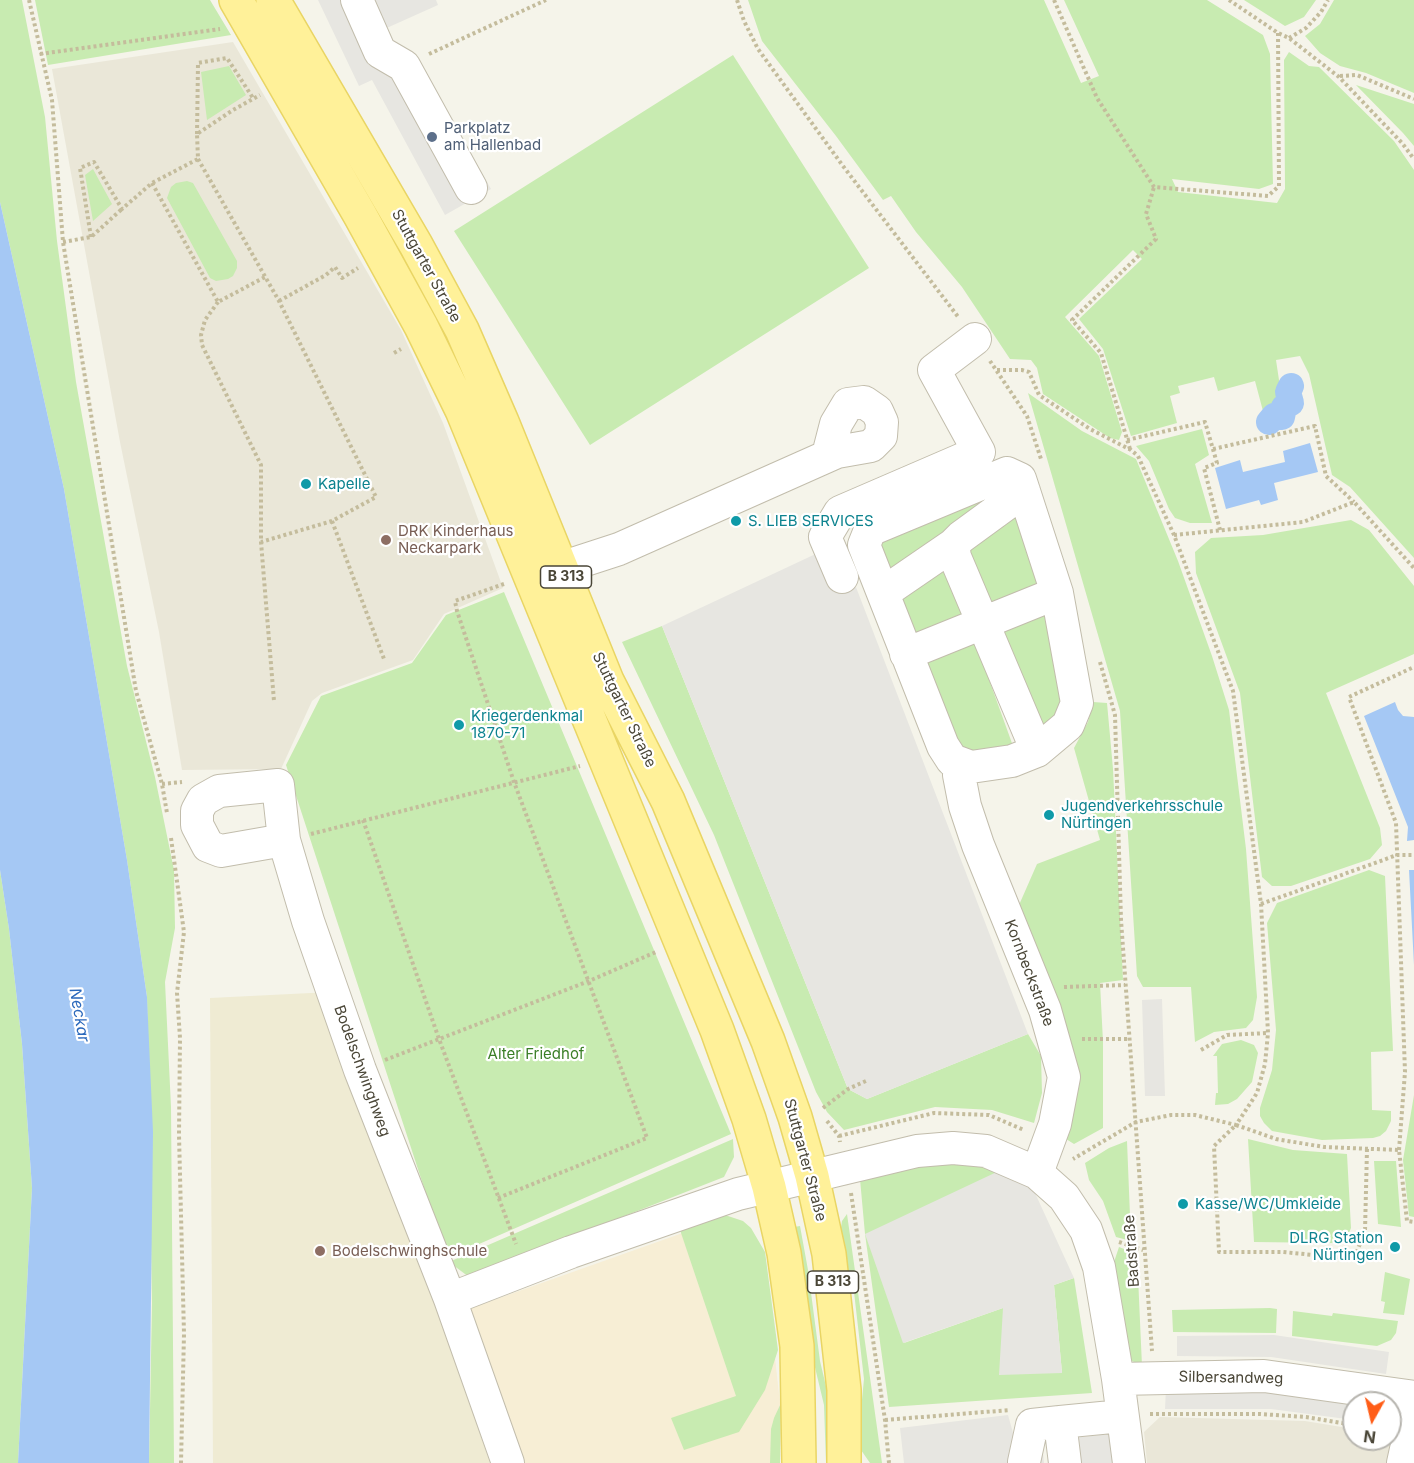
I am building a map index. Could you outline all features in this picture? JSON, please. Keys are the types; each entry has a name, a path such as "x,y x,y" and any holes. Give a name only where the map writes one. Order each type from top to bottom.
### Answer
{"main road":[{"name":"B 313","path":"236,0 421,326 462,410 519,580 717,1030 769,1187 784,1253 797,1346 799,1463"},
{"name":"Stuttgarter Straße","path":"273,0 416,245 462,330 562,567 607,681 668,801 768,1041 795,1117 812,1176 829,1254 844,1390 844,1463"}],"street":[{"path":"365,3 380,51 404,66 471,188"},
{"path":"842,577 825,537 840,512 979,452 933,370 975,339"},
{"path":"519,580 619,549 828,455"},
{"path":"1006,472 1020,479 1024,491 1058,593 1077,703 1068,725 1037,751 1012,761 959,769 943,746 864,545 870,530 1006,472"},
{"path":"883,593 953,545 1024,491"},
{"path":"953,545 955,557 1037,751"},
{"path":"906,654 1058,593"},
{"name":"Kornbeckstraße","path":"959,769 965,806 978,845 1036,988 1064,1077 1055,1124 1037,1173"},
{"name":"Bodelschwinghweg","path":"284,840 308,921 360,1070 450,1299 508,1463"},
{"path":"450,1299 640,1227 738,1194 917,1152 953,1148 986,1151 1037,1173 1064,1197 1086,1230 1099,1267 1118,1379 1129,1463"},
{"name":"Silbersandweg","path":"1118,1379 1264,1376 1414,1397"},
{"path":"1022,1463 1032,1425 1122,1416"},
{"path":"1060,1422 1065,1463"}],"path":[{"path":"29,0 52,100 63,242 136,691 162,784 168,818"},
{"path":"404,66 546,0"},
{"path":"737,0 744,21 758,49 843,166 931,281"},
{"path":"1054,0 1097,98 1154,187 1146,214 1156,239 1072,320 1101,353 1131,450"},
{"path":"1228,0 1289,38 1340,76 1414,159"},
{"path":"1289,38 1306,28 1321,12 1328,0"},
{"path":"40,54 203,32"},
{"path":"1154,187 1268,196 1279,186 1278,33"},
{"path":"197,134 253,98 227,58 198,63 197,134 198,159 279,301 376,497 332,521 261,542"},
{"path":"1340,76 1358,75 1414,99"},
{"path":"63,242 91,237 152,183 198,159"},
{"path":"91,237 80,168 94,162 122,209"},
{"path":"152,183 218,302"},
{"path":"279,301 326,275 335,267 342,278 359,268"},
{"path":"265,277 218,302 205,321 201,335 202,345 261,465 261,542 274,701"},
{"path":"996,370 1029,372 1039,394 1090,429 1138,456 1174,535 1233,691 1261,904 1268,1033 1265,1064 1257,1093 1236,1125 1214,1146 1219,1252 1283,1252 1354,1259 1365,1231 1367,1149"},
{"path":"1127,440 1205,422 1217,463 1204,468 1220,530"},
{"path":"1213,449 1314,426 1326,476 1354,501 1414,568"},
{"path":"1174,535 1303,522 1354,501"},
{"path":"332,521 384,659"},
{"path":"498,1198 647,1138 514,782 457,611 455,601 519,580"},
{"path":"1414,667 1349,697 1396,823 1405,1072 1399,1150 1407,1221 1414,1222"},
{"path":"284,840 582,765"},
{"path":"363,820 439,1039 526,1270"},
{"path":"170,828 184,932 177,993 180,1038 179,1135 184,1334 181,1463"},
{"path":"1261,904 1397,855 1414,855"},
{"path":"360,1070 589,981 661,950"},
{"path":"1036,988 1125,985"},
{"path":"1201,1050 1227,1035 1268,1033"},
{"path":"1053,1038 1129,1040"},
{"path":"1405,1072 1414,1072"},
{"path":"819,1111 848,1089 866,1081"},
{"path":"1037,1173 1069,1161 1136,1122 1171,1115 1195,1115 1236,1125 1276,1139 1324,1147 1399,1150"},
{"name":"Badstraße","path":"1136,1122 1143,1250 1154,1378"},
{"path":"839,1136 855,1209 889,1463"},
{"path":"885,1420 1013,1410"},
{"path":"1122,1416 1260,1414 1306,1417 1342,1423"}],"shaded area":[{"name":"Parkplatz am Hallenbad","path":"318,0 436,0 438,5 380,31 422,68 491,189 445,215 372,80 359,86"},
{"path":"233,42 401,330 443,423 503,588 444,614 413,660 322,693 312,701 281,769 182,770 159,632 120,442 52,69"},
{"path":"839,543 1028,1034 867,1099 848,1089 662,626"},
{"path":"331,992 490,1463 213,1463 210,998"},
{"path":"1162,999 1165,1096 1145,1096 1142,1000"},
{"path":"1001,1170 1023,1182 1035,1193 1074,1278 1054,1285 1062,1373 999,1375 1003,1308 903,1343 865,1234"},
{"path":"725,1218 763,1250 782,1421 779,1463 513,1463 457,1313"},
{"path":"1274,1335 1389,1352 1386,1374 1271,1357 1177,1356 1177,1336"},
{"path":"1166,1388 1258,1388 1342,1401 1342,1418 1271,1409 1165,1409"},
{"path":"1008,1415 1017,1447 1043,1453 1044,1463 904,1463 900,1428"},
{"path":"1160,1417 1305,1421 1342,1427 1342,1451 1402,1451 1402,1436 1414,1438 1414,1463 1147,1463 1144,1432"},
{"path":"1109,1434 1114,1463 1075,1463 1072,1438"}],"green space":[{"path":"0,0 22,0 45,117 57,241 76,382 127,666 155,777 174,870 175,928 165,982 171,1107 174,1463 149,1463 152,1303 147,997 127,860 64,489 0,202"},
{"path":"35,0 210,0 231,35 48,65"},
{"path":"748,0 1044,0 1081,83 1099,76 1064,0 1207,0 1263,35 1270,54 1273,184 1259,189 1172,179 1178,192 1277,203 1285,189 1284,60 1289,52 1309,66 1319,67 1394,141 1414,170 1414,558 1350,487 1332,475 1309,374 1300,356 1276,360 1282,400 1263,411 1255,381 1218,391 1214,377 1178,386 1180,393 1170,396 1177,423 1131,436 1103,349 1079,319 1142,259 1133,250 1065,317 1099,356 1122,432 1119,440 1110,438 1043,394 1037,368 1031,360 1010,359 962,287 916,232 891,196 883,200 762,41"},
{"path":"1244,0 1316,0 1304,17 1285,26"},
{"path":"1334,0 1414,0 1414,93 1366,73 1340,66 1320,53 1305,36 1320,24"},
{"path":"733,55 869,268 590,445 454,231"},
{"path":"229,66 246,95 207,120 201,72"},
{"path":"1356,85 1414,104 1414,146 1403,133"},
{"path":"93,169 112,204 93,221 85,175"},
{"path":"187,181 193,183 237,261 237,268 233,276 228,279 216,281 210,278 167,198 171,187 176,183"},
{"path":"1028,393 1082,431 1136,459 1178,561 1212,656 1229,710 1246,849 1257,997 1253,1020 1246,1028 1214,1032 1195,1042 1191,987 1143,987 1137,976 1120,711"},
{"path":"1202,429 1209,455 1195,464 1212,523 1190,523 1175,518 1149,461 1136,446"},
{"path":"1005,485 1008,493 885,576 874,542"},
{"path":"1019,504 1044,587 989,608 964,547"},
{"path":"1351,520 1369,530 1414,586 1414,654 1326,693 1380,828 1382,845 1370,859 1291,886 1272,886 1262,877 1240,693 1196,573 1195,552 1211,538 1263,535"},
{"path":"943,559 968,618 914,639 894,598"},
{"name":"Alter Friedhof","path":"504,592 731,1134 447,1258 286,765 321,696 412,663 446,615"},
{"path":"1048,609 1067,697 1061,716 1041,731 1001,630"},
{"path":"662,626 848,1089 867,1099 1028,1034 1041,1056 1042,1093 1034,1123 992,1110 935,1107 844,1130 827,1112 816,1092 714,835 622,642"},
{"path":"974,638 1013,746 963,753 917,657"},
{"path":"1093,702 1107,703 1113,769 1123,980 1100,983 1103,1128 1074,1144 1066,1139 1063,1133 1076,1098 1076,1068 1067,1028 1019,905 1037,864 1100,840 1074,748 1088,722"},
{"path":"0,870 22,1044 32,1188 18,1463 0,1463"},
{"path":"1369,870 1385,876 1393,1051 1371,1052 1372,1110 1391,1111 1391,1121 1386,1131 1373,1138 1322,1140 1272,1131 1260,1116 1260,1108 1272,1070 1276,1030 1267,923 1277,903"},
{"path":"1241,1040 1254,1045 1258,1053 1252,1082 1237,1099 1228,1104 1215,1105 1216,1093 1218,1093 1217,1056 1213,1056 1222,1044"},
{"path":"1414,1095 1414,1217 1409,1216 1403,1160"},
{"path":"733,1139 734,1157 724,1177 469,1277 449,1262"},
{"path":"1248,1139 1293,1150 1347,1154 1351,1228 1343,1240 1332,1243 1254,1242"},
{"path":"1127,1141 1131,1241 1116,1237 1103,1201 1089,1180 1085,1163 1109,1148"},
{"path":"949,1154 1001,1170 904,1343 1003,1308 1062,1373 1054,1285 1074,1278 1092,1393 889,1407 865,1234 860,1179"},
{"path":"1374,1161 1396,1161 1401,1227 1378,1224"},
{"path":"847,1214 882,1463 870,1463 861,1450 858,1440 864,1379 854,1292 847,1277 840,1233 842,1221"},
{"path":"725,1215 743,1221 751,1228 765,1252 778,1350 765,1390 739,1432 684,1450 671,1418 736,1396 680,1230"},
{"path":"800,1226 820,1361 829,1399 833,1463 826,1463 824,1405 813,1359 794,1227"},
{"path":"1119,1247 1137,1254 1142,1366 1128,1359 1114,1262"},
{"path":"1385,1272 1410,1279 1404,1315 1383,1313 1385,1302 1381,1301"},
{"path":"1277,1309 1276,1333 1173,1332 1172,1310"},
{"path":"1293,1311 1332,1316 1333,1313 1398,1321 1396,1333 1391,1340 1377,1346 1292,1336"},
{"path":"781,1403 780,1463 770,1463 771,1429"}],"water":[{"name":"Neckar","path":"0,202 64,489 127,860 147,997 153,1132 149,1463 18,1463 32,1188 22,1044 0,870"},
{"path":"1310,443 1318,472 1274,483 1278,500 1261,505 1259,500 1226,509 1215,468 1240,460 1243,472 1285,462 1283,451"},
{"path":"1395,702 1403,716 1414,717 1414,840 1407,841 1408,827 1364,716"},
{"path":"1409,870 1414,870 1414,965"}],"waterway":[{"path":"1269,422 1274,416 1282,417 1284,407 1291,403 1288,392 1291,386"}],"place":[{"name":"Parkplatz am Hallenbad","path":"432,137"},
{"name":"Kapelle","path":"306,484"},
{"name":"S. LIEB SERVICES","path":"736,521"},
{"name":"DRK Kinderhaus Neckarpark","path":"386,540"},
{"name":"Kriegerdenkmal 1870-71","path":"459,725"},
{"name":"Jugendverkehrsschule Nürtingen","path":"1049,815"},
{"name":"Kasse/WC/Umkleide","path":"1183,1204"},
{"name":"DLRG Station Nürtingen","path":"1395,1247"},
{"name":"Bodelschwinghschule","path":"320,1251"}]}
